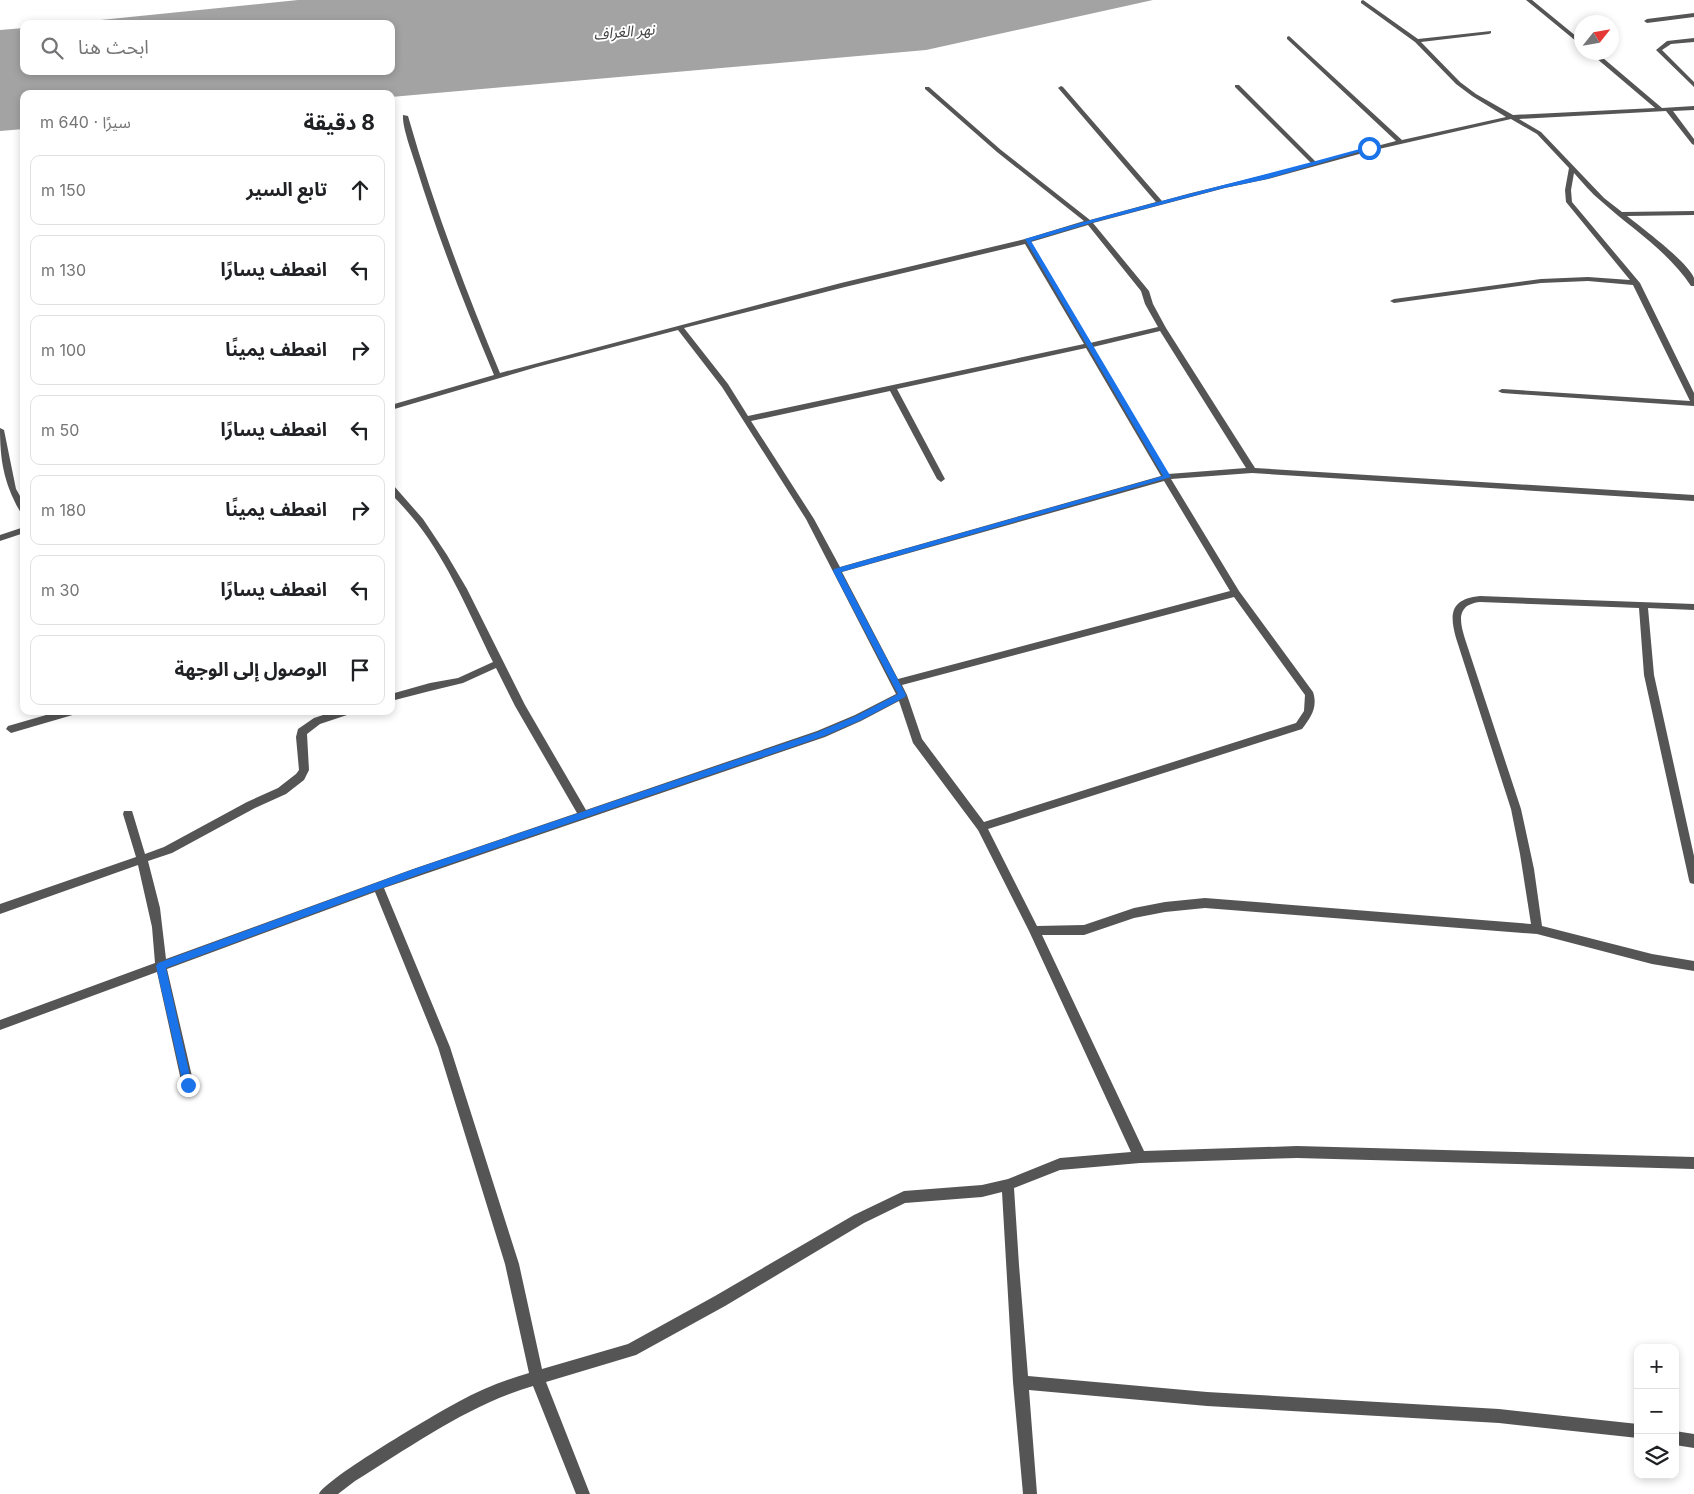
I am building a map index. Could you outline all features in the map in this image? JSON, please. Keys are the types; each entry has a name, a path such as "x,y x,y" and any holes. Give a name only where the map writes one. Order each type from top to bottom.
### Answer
{"street":[{"path":"1529,0 1574,37"},
{"path":"1363,2 1417,41 1458,83 1474,95 1539,133 1571,169 1602,199 1661,246 1683,268 1694,284"},
{"path":"1647,21 1694,15"},
{"path":"1417,41 1489,32"},
{"path":"1289,38 1401,142"},
{"path":"1694,40 1669,42 1659,50 1694,85"},
{"path":"1602,60 1664,110 1694,143"},
{"path":"1237,86 1315,164"},
{"path":"927,88 999,151 1089,222 1145,291 1148,304 1162,328 1252,470"},
{"path":"1061,88 1161,204"},
{"path":"395,407 498,376 680,328 1401,142 1513,117 1694,108"},
{"path":"405,116 430,201 458,283 498,376"},
{"path":"1502,391 1694,403 1636,283 1569,202 1568,190 1571,169"},
{"path":"1621,214 1694,213"},
{"path":"982,826 1299,726 1309,712 1310,695 1236,593 1027,240"},
{"path":"1394,302 1542,281 1588,279 1636,283"},
{"path":"680,328 709,363 810,519 902,695 917,740 982,826 1034,931 1140,1157"},
{"path":"747,419 1089,346 1162,328"},
{"path":"892,388 941,479"},
{"path":"0,430 12,489 20,504"},
{"path":"837,571 1167,477 1252,470 1694,498"},
{"path":"395,493 420,521 443,555 520,706 583,815"},
{"path":"0,538 20,531"},
{"path":"896,683 1236,593"},
{"path":"1537,929 1529,866 1516,808 1464,647 1456,616 1458,609 1462,604 1470,600 1480,599 1694,607"},
{"path":"1643,605 1648,675 1694,880"},
{"path":"395,697 460,680 499,663"},
{"path":"0,1025 378,886 821,734 858,718 902,695"},
{"path":"11,729 59,715"},
{"path":"0,909 168,850 293,784 304,770 302,732 317,721 335,715"},
{"path":"128,814 142,859 160,947 161,966 188,1085"},
{"path":"378,886 444,1047 512,1264 537,1377 583,1494"},
{"path":"1034,931 1084,930 1134,913 1165,906 1205,903 1537,929 1652,959 1694,966"},
{"path":"326,1494 350,1476 464,1406 505,1387 631,1350 720,1302 859,1219 904,1197 982,1191 1008,1185 1060,1164 1140,1157 1297,1152 1694,1163"},
{"path":"1008,1185 1020,1382 1030,1494"},
{"path":"1020,1382 1207,1399 1499,1416 1634,1431"},
{"path":"1679,1439 1694,1441"}],"water":[{"name":"نهر الغراف","path":"298,0 1153,0 926,50 395,97 395,90 20,90 20,129 0,131 0,30 20,28 20,75 395,75 395,20 100,20"}],"route":[{"path":"188,1085 161,966 417,872 821,734 858,718 902,695 837,571 1167,477 1027,240 1224,186 1266,178 1369,148"}]}
